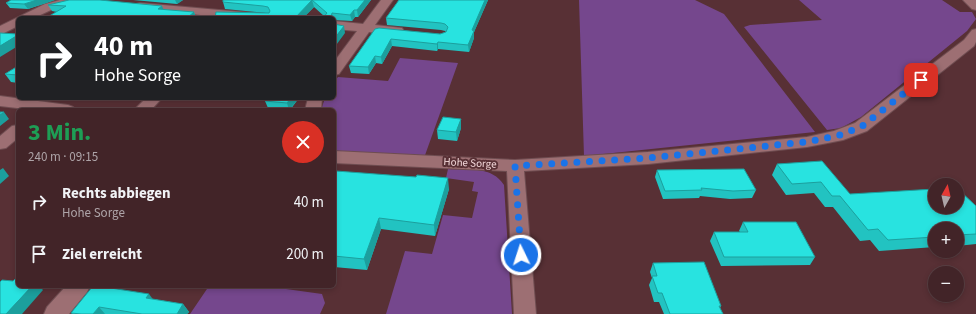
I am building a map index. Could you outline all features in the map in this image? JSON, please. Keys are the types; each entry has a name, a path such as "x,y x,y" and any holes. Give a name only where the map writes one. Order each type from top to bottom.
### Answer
{"street":[{"path":"28,16 49,6 66,1 82,0"},
{"path":"199,15 206,0"},
{"path":"336,69 387,0"},
{"path":"969,0 976,7"},
{"path":"129,5 199,15 221,16"},
{"path":"0,31 16,22"},
{"path":"336,25 411,32"},
{"name":"Hohe Sorge","path":"336,157 515,166 648,158 806,142 837,136 861,127 974,39"},
{"path":"144,108 153,100"},
{"path":"0,101 40,108"},
{"path":"0,144 16,132"},
{"path":"515,166 525,314"},
{"path":"54,314 77,288"}],"shaded area":[{"path":"579,0 695,0 724,14 815,132 584,156"},
{"path":"799,0 942,0 960,12 972,12 976,19 967,31 861,117 841,128 827,130 744,27 750,25 822,20"},
{"path":"400,58 458,63 424,158 336,154 336,108 322,108 324,100 336,100 336,80 338,77 388,81"},
{"path":"448,169 472,169 487,172 499,179 504,185 512,314 386,314 405,251 432,254 443,215 472,218 478,192 472,191 474,182 446,178"},
{"path":"208,288 286,288 322,294 325,303 320,314 190,314"}],"building":[{"path":"11,0 37,0 24,4 6,3"},
{"path":"69,0 100,0 162,6 158,9 194,12 189,16 49,16 66,6 48,5"},
{"path":"223,0 312,0 297,16 215,16 216,12 269,13 270,11 268,7 263,6 223,2"},
{"path":"312,0 365,0 357,10 354,10 350,15 332,13 331,16 325,16 327,13"},
{"path":"399,0 485,0 472,30 474,31 468,45 438,42 437,44 391,39 381,57 375,56 368,67 349,66 375,29 379,28 440,34 446,32 448,27 441,23 386,18"},
{"path":"336,24 344,26 336,36"},
{"path":"0,33 16,34 16,36 0,46"},
{"path":"16,67 16,75 5,74"},
{"path":"266,100 289,100 287,103 265,101"},
{"path":"443,117 461,119 456,132 437,130"},
{"path":"822,161 850,194 928,189 928,214 964,214 964,195 976,206 976,234 964,235 964,222 928,222 928,237 888,240 878,229 868,230 840,196 832,196 821,182 792,184 777,164"},
{"path":"744,169 756,190 733,191 701,188 702,190 665,191 657,170"},
{"path":"336,171 448,178 434,225 379,218 364,259 336,256"},
{"path":"743,222 796,222 815,257 724,257 714,232 748,232"},
{"path":"704,262 723,314 670,314 662,293 658,293 652,276 657,276 653,263"},
{"path":"16,279 16,288 30,288 6,314 0,314 0,282 2,280 13,281"},
{"path":"91,288 111,288 149,294 146,298 183,304 177,314 142,314 99,307 93,314 71,313"}],"route":[{"path":"521,255 515,166 648,158 806,142 837,136 861,127 921,80"}]}
